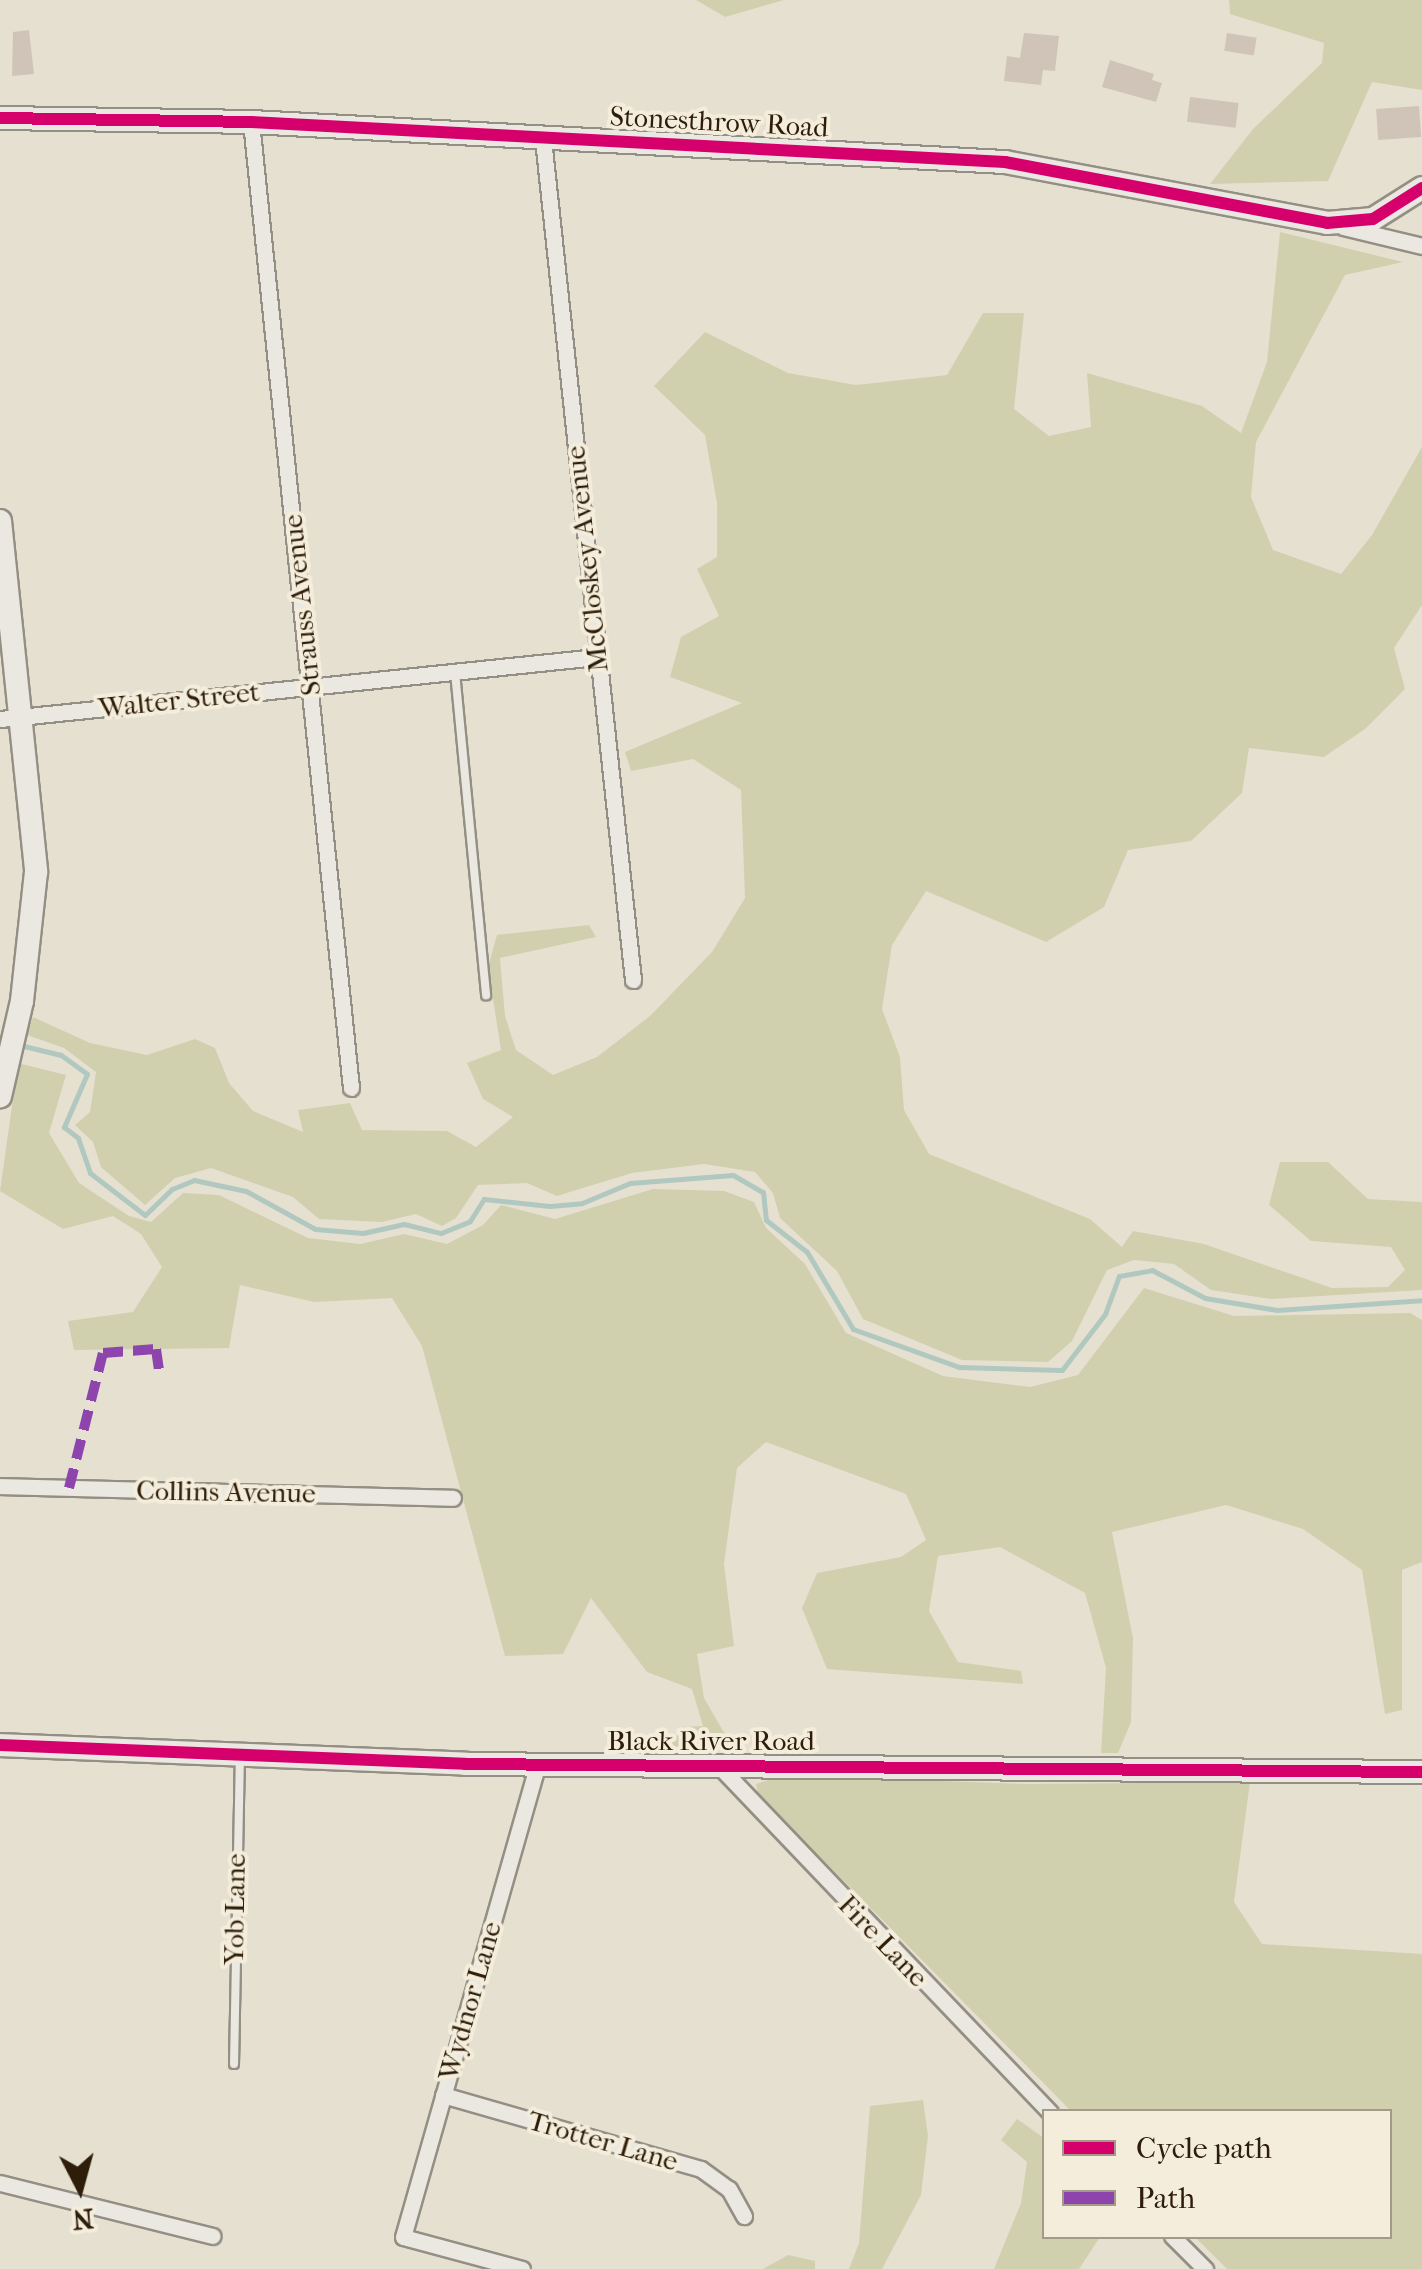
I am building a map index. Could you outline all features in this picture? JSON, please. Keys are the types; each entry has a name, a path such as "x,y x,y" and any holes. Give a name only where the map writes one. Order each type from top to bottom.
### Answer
{"street":[{"name":"Stonesthrow Road","path":"0,118 251,122 1006,162 1327,223 1373,219 1422,188"},
{"name":"Strauss Avenue","path":"251,122 351,1088"},
{"name":"McCloskey Avenue","path":"543,139 633,980"},
{"path":"1327,223 1422,246"},
{"path":"0,521 11,718 35,906 0,1096"},
{"name":"Walter Street","path":"11,718 597,656"},
{"name":"Collins Avenue","path":"0,1486 453,1498"},
{"name":"Black River Road","path":"0,1745 538,1764 1422,1772"},
{"name":"Wydnor Lane","path":"522,2269 403,2237 538,1764"},
{"name":"Fire Lane","path":"719,1766 1047,2109"},
{"name":"Trotter Lane","path":"444,2094 700,2169 729,2190 744,2216"},
{"path":"0,2183 213,2236"},
{"path":"1175,2239 1204,2269"}],"lane":[{"path":"455,672 486,996"},
{"name":"Yob Lane","path":"234,2064 240,1754"}],"green space":[{"path":"696,0 784,0 725,17"},
{"path":"1229,0 1422,0 1422,90 1372,82 1328,181 1210,184 1253,129 1322,63 1324,43 1230,14"},
{"path":"1280,232 1403,262 1345,275 1256,442 1251,497 1273,550 1341,574 1372,535 1422,447 1422,605 1394,648 1405,689 1365,729 1324,757 1249,748 1242,793 1191,841 1128,850 1104,907 1046,942 926,891 892,945 882,1009 900,1057 904,1110 929,1154 1090,1219 1122,1247 1133,1231 1204,1244 1332,1288 1388,1287 1405,1270 1391,1247 1311,1241 1269,1205 1280,1162 1328,1162 1368,1199 1422,1202 1422,1290 1271,1299 1211,1290 1174,1264 1134,1260 1107,1270 1072,1341 1048,1362 962,1360 863,1319 837,1271 780,1218 773,1193 755,1172 704,1164 632,1173 557,1196 527,1183 478,1185 456,1218 442,1226 416,1214 382,1222 319,1219 293,1197 211,1168 175,1178 145,1205 101,1167 93,1142 75,1125 90,1112 96,1072 64,1048 27,1035 33,1017 90,1043 147,1055 195,1039 215,1048 229,1083 253,1111 303,1132 298,1110 350,1103 362,1130 447,1131 476,1147 513,1117 483,1099 467,1063 501,1050 488,967 497,935 589,925 596,937 500,958 505,1016 516,1050 553,1075 597,1057 650,1016 712,952 745,898 741,790 693,759 631,771 625,752 742,703 670,677 681,637 719,616 697,569 717,557 717,503 705,435 654,386 705,332 788,373 856,385 947,375 983,313 1024,313 1014,409 1049,436 1091,427 1087,373 1202,406 1241,433 1267,362"},
{"path":"18,1063 66,1075 49,1133 79,1183 129,1216 151,1222 183,1193 219,1195 308,1238 360,1244 404,1234 447,1244 483,1225 501,1205 555,1219 653,1189 724,1191 754,1202 766,1228 805,1264 846,1333 943,1376 1030,1387 1078,1375 1144,1288 1234,1316 1410,1313 1422,1320 1422,1562 1402,1570 1402,1710 1385,1714 1362,1570 1303,1529 1226,1505 1112,1532 1133,1638 1131,1722 1118,1753 1101,1753 1106,1668 1085,1593 1000,1547 938,1556 929,1611 958,1662 1021,1671 1023,1684 827,1669 802,1608 817,1573 901,1557 926,1540 906,1494 766,1442 737,1468 724,1564 734,1646 697,1654 704,1698 733,1748 666,1752 683,1727 703,1726 692,1689 647,1672 591,1598 563,1654 505,1656 422,1346 392,1298 314,1302 240,1285 229,1348 74,1350 68,1321 133,1312 162,1267 141,1234 113,1216 63,1229 0,1191"},
{"path":"784,1775 1025,1784 1250,1782 1234,1902 1262,1944 1422,1954 1422,2269 1227,2269 1197,2239 1392,2239 1392,2109 1069,2109 758,1794 756,1784"},
{"path":"923,2100 928,2136 921,2195 882,2269 849,2269 859,2243 870,2106"},
{"path":"1017,2119 1042,2137 1042,2239 1099,2239 1079,2269 994,2269 1021,2203 1027,2162 1001,2140"},
{"path":"788,2255 815,2261 815,2269 763,2269"}],"building":[{"path":"29,30 34,74 12,76 13,32"},
{"path":"1024,33 1059,36 1055,71 1043,70 1041,85 1004,81 1007,56 1020,58"},
{"path":"1227,33 1257,38 1254,55 1224,51"},
{"path":"1110,60 1154,74 1152,80 1162,83 1156,102 1102,87"},
{"path":"1190,97 1239,103 1236,128 1187,122"},
{"path":"1419,106 1421,137 1378,140 1376,109"}],"waterway":[{"path":"20,1045 61,1055 87,1074 64,1127 78,1138 90,1173 145,1215 172,1189 194,1180 246,1191 315,1229 363,1233 404,1224 441,1233 470,1221 484,1199 550,1206 582,1203 630,1183 733,1175 763,1192 766,1220 807,1252 853,1329 959,1367 1062,1370 1105,1314 1119,1276 1152,1270 1205,1298 1277,1310 1422,1300"}],"marked path":[{"path":"69,1488 103,1353 156,1349 159,1370"}],"cycle path":[{"path":"0,118 251,122 1005,162 1327,223 1373,219 1422,188"},
{"path":"0,1745 465,1764 1422,1772"}]}
